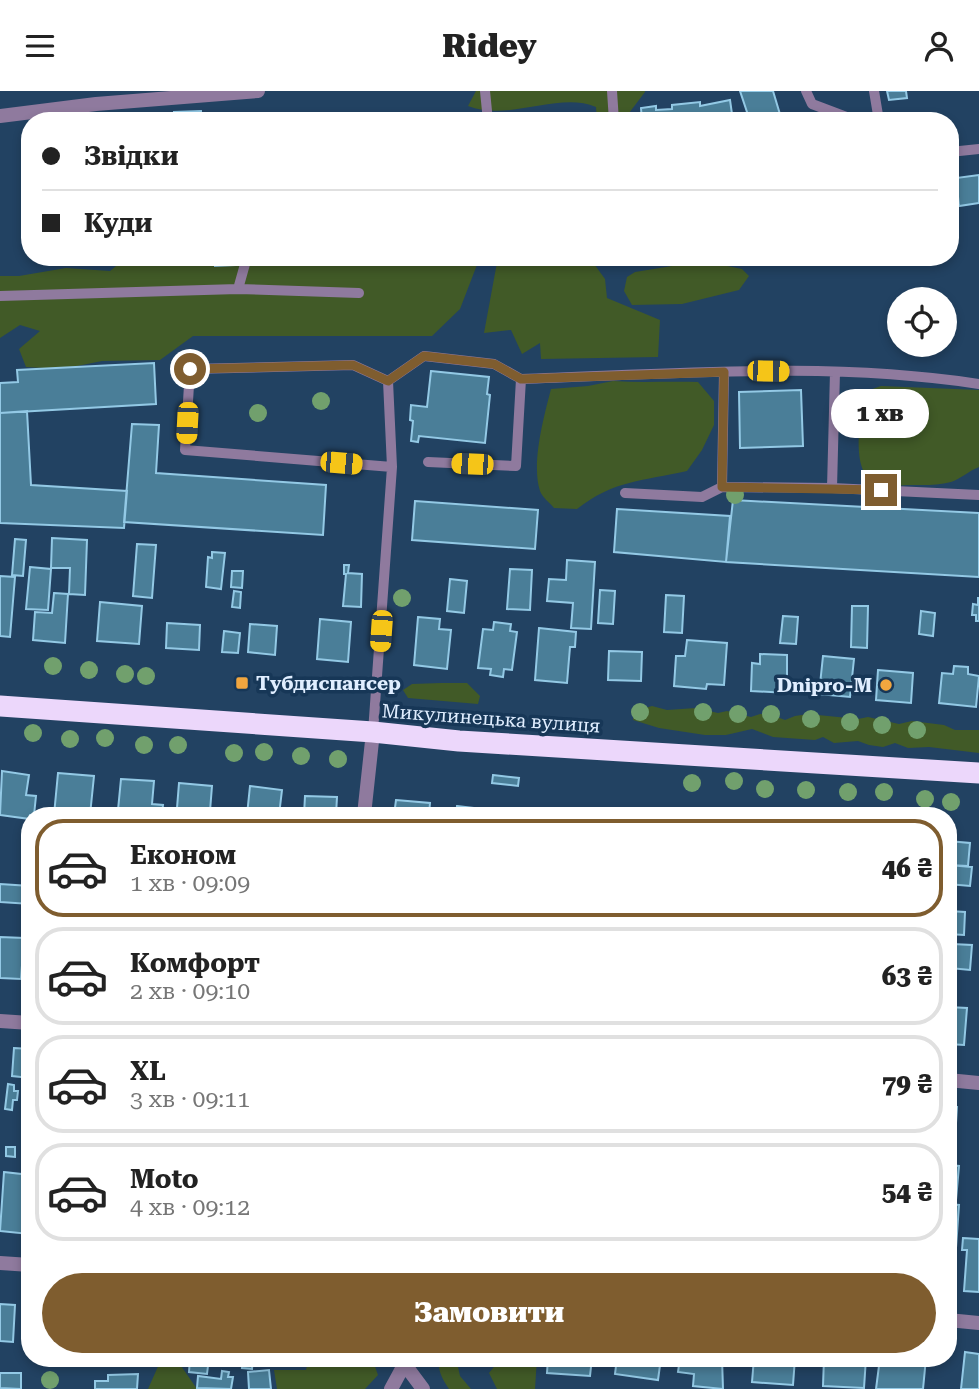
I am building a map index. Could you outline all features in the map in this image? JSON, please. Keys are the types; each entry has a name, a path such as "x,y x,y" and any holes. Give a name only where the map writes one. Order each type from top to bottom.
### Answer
{"highway":[{"name":"Микулинецька вулиця","path":"0,706 373,732 459,741 979,773"}],"street":[{"path":"32,112 258,91"},
{"path":"0,116 21,113"},
{"path":"365,807 373,732"},
{"path":"0,1021 21,1022"},
{"path":"957,1081 979,1083"},
{"path":"0,1263 21,1264"},
{"path":"957,1321 979,1323"},
{"path":"391,1389 400,1367"},
{"path":"402,1367 402,1389"},
{"path":"406,1367 423,1389"}],"lane":[{"path":"485,91 487,112"},
{"path":"612,91 613,112"},
{"path":"806,91 812,104 833,112"},
{"path":"874,91 878,112"},
{"path":"959,151 979,149"},
{"path":"238,289 244,266"},
{"path":"0,296 238,289 359,293"},
{"path":"388,381 424,356 494,364 521,379 724,372 835,372 979,384"},
{"path":"388,381 353,365 190,369 185,450 392,467"},
{"path":"722,487 724,372"},
{"path":"832,488 835,372"},
{"path":"428,462 516,466 521,379"},
{"path":"373,732 392,467 388,381"},
{"path":"625,493 702,497 722,487 832,488 979,495"}],"green space":[{"path":"476,91 645,91 630,112 596,112 596,107 566,102 500,111 468,106"},
{"path":"116,266 477,266 460,309 432,336 193,336 160,360 102,361 62,369 26,367 19,349 40,331 20,325 0,338 0,276 19,276 66,268 110,271"},
{"path":"496,266 596,266 605,279 607,298 660,320 658,357 541,359 540,343 522,354 511,330 484,333"},
{"path":"672,266 727,266 742,269 749,276 739,290 682,304 632,305 624,291 627,277 635,272"},
{"path":"613,381 698,382 714,401 714,425 702,450 687,471 616,487 577,509 554,508 540,491 537,467 551,389"},
{"path":"881,386 979,390 979,467 954,481 935,485 887,485 875,482 867,476 859,455 859,427 864,392"},
{"path":"467,683 480,696 478,704 408,698 403,690 412,684"},
{"path":"652,706 667,710 696,708 718,713 727,711 751,717 760,714 772,715 785,720 808,714 858,719 868,717 899,724 912,721 944,725 955,730 979,730 979,753 929,747 908,748 895,743 883,747 858,741 834,743 823,737 815,740 773,737 752,729 726,735 705,735 659,728 633,720 635,711"},
{"path":"158,1367 182,1367 197,1389 148,1389"},
{"path":"307,1367 375,1367 378,1375 365,1389 277,1389 274,1370 306,1370"},
{"path":"440,1367 458,1367 460,1376 471,1389 449,1389"},
{"path":"494,1367 536,1367 535,1389 497,1389 489,1373"}],"building":[{"path":"740,91 773,91 779,112 747,112"},
{"path":"887,91 906,91 907,98 889,100"},
{"path":"730,100 732,112 641,112 641,108 656,106 656,110 672,109 672,105 700,102 700,106"},
{"path":"979,175 979,203 959,206 959,178"},
{"path":"154,363 156,404 0,413 0,383 18,382 17,370"},
{"path":"431,371 489,377 485,443 419,436 418,442 411,441 411,405 427,407"},
{"path":"801,390 803,446 740,448 739,392"},
{"path":"27,411 31,485 127,491 124,528 0,523 0,413"},
{"path":"132,424 159,425 156,473 326,485 323,535 124,522"},
{"path":"733,500 979,513 979,577 726,562"},
{"path":"415,501 538,510 535,549 412,540"},
{"path":"617,509 730,516 726,562 614,552"},
{"path":"52,538 87,540 85,595 69,594 70,568 51,568"},
{"path":"15,539 26,540 23,576 12,575"},
{"path":"137,544 156,545 152,598 133,596"},
{"path":"212,552 225,553 221,589 206,587 208,557 212,558"},
{"path":"567,560 595,562 591,629 571,628 573,603 547,601 549,579 566,580"},
{"path":"344,565 349,565 348,573 362,574 361,607 343,606 346,574"},
{"path":"30,567 51,569 48,610 26,609"},
{"path":"510,569 532,570 530,610 507,609"},
{"path":"232,571 243,571 242,588 231,587"},
{"path":"0,576 15,577 10,637 0,636"},
{"path":"450,579 467,581 464,613 447,611"},
{"path":"600,590 615,591 613,624 598,623"},
{"path":"234,591 241,592 240,608 232,607"},
{"path":"54,593 68,594 65,643 33,640 35,612 52,613"},
{"path":"666,595 684,596 682,633 664,632"},
{"path":"978,598 979,621 976,621 976,615 972,615 973,604 978,605"},
{"path":"100,602 142,606 139,644 97,641"},
{"path":"852,606 868,606 867,648 851,647"},
{"path":"921,611 935,613 933,636 919,634"},
{"path":"783,616 798,617 796,644 780,643"},
{"path":"418,617 440,619 439,629 451,630 447,669 414,665"},
{"path":"320,619 351,622 348,662 317,659"},
{"path":"494,622 511,624 510,631 517,632 512,670 504,669 503,677 490,675 491,669 478,668 483,629 493,630"},
{"path":"167,623 200,625 199,650 166,648"},
{"path":"250,624 277,626 275,655 248,652"},
{"path":"539,628 576,632 575,647 570,647 567,683 535,680"},
{"path":"224,631 240,633 238,653 222,652"},
{"path":"687,640 727,643 724,685 707,684 706,689 674,686 676,656 685,656"},
{"path":"609,651 642,652 641,681 608,680"},
{"path":"760,654 787,655 787,693 751,691 752,663 760,664"},
{"path":"823,656 854,659 850,697 819,694"},
{"path":"954,666 968,667 968,674 979,676 976,707 939,703 942,673 953,674"},
{"path":"878,670 913,673 911,703 876,700"},
{"path":"2,771 29,775 26,795 36,796 35,807 21,807 21,818 0,815"},
{"path":"58,773 94,776 91,807 55,807"},
{"path":"493,775 519,778 518,786 492,783"},
{"path":"121,779 154,781 152,804 163,805 163,807 118,807"},
{"path":"179,783 212,786 210,807 177,807"},
{"path":"250,786 282,790 280,807 248,807"},
{"path":"305,796 337,797 336,807 304,807"},
{"path":"396,800 430,803 430,807 395,807"},
{"path":"957,842 970,843 968,866 957,865"},
{"path":"957,866 972,867 970,886 957,885"},
{"path":"0,884 21,885 21,903 0,902"},
{"path":"957,912 965,912 964,935 957,935"},
{"path":"0,937 21,938 21,979 0,978"},
{"path":"957,944 972,945 970,970 957,969"},
{"path":"957,1007 967,1008 964,1045 957,1045"},
{"path":"14,1048 21,1048 21,1077 12,1076"},
{"path":"8,1084 14,1085 14,1091 18,1091 12,1110 5,1109"},
{"path":"6,1147 15,1147 15,1157 6,1156"},
{"path":"4,1172 21,1174 21,1233 0,1231"},
{"path":"963,1238 979,1239 979,1292 964,1291 967,1250 962,1250"},
{"path":"0,1304 15,1305 13,1342 0,1341"},
{"path":"965,1352 979,1354 979,1389 961,1389"},
{"path":"189,1367 208,1367 207,1374 189,1372"},
{"path":"547,1367 591,1367 590,1376 547,1373"},
{"path":"616,1367 660,1367 658,1380 615,1374"},
{"path":"679,1367 722,1367 723,1389 693,1386 694,1374 678,1372"},
{"path":"753,1367 794,1367 793,1385 752,1382"},
{"path":"824,1367 865,1367 864,1388 823,1386"},
{"path":"879,1367 925,1367 923,1389 876,1389"},
{"path":"269,1370 271,1389 249,1389 248,1372"},
{"path":"222,1371 229,1372 228,1377 233,1377 231,1389 197,1388 198,1376 221,1379"},
{"path":"0,1373 21,1373 21,1389 0,1388"},
{"path":"138,1374 137,1389 95,1389 95,1381 108,1381 108,1375"}],"place":[{"name":"Тубдиспансер","path":"242,683"},
{"name":"Dnipro-M","path":"886,685"}],"route":[{"path":"190,369 353,365 388,381 424,356 494,364 521,379 724,372 722,487 881,490"}]}
